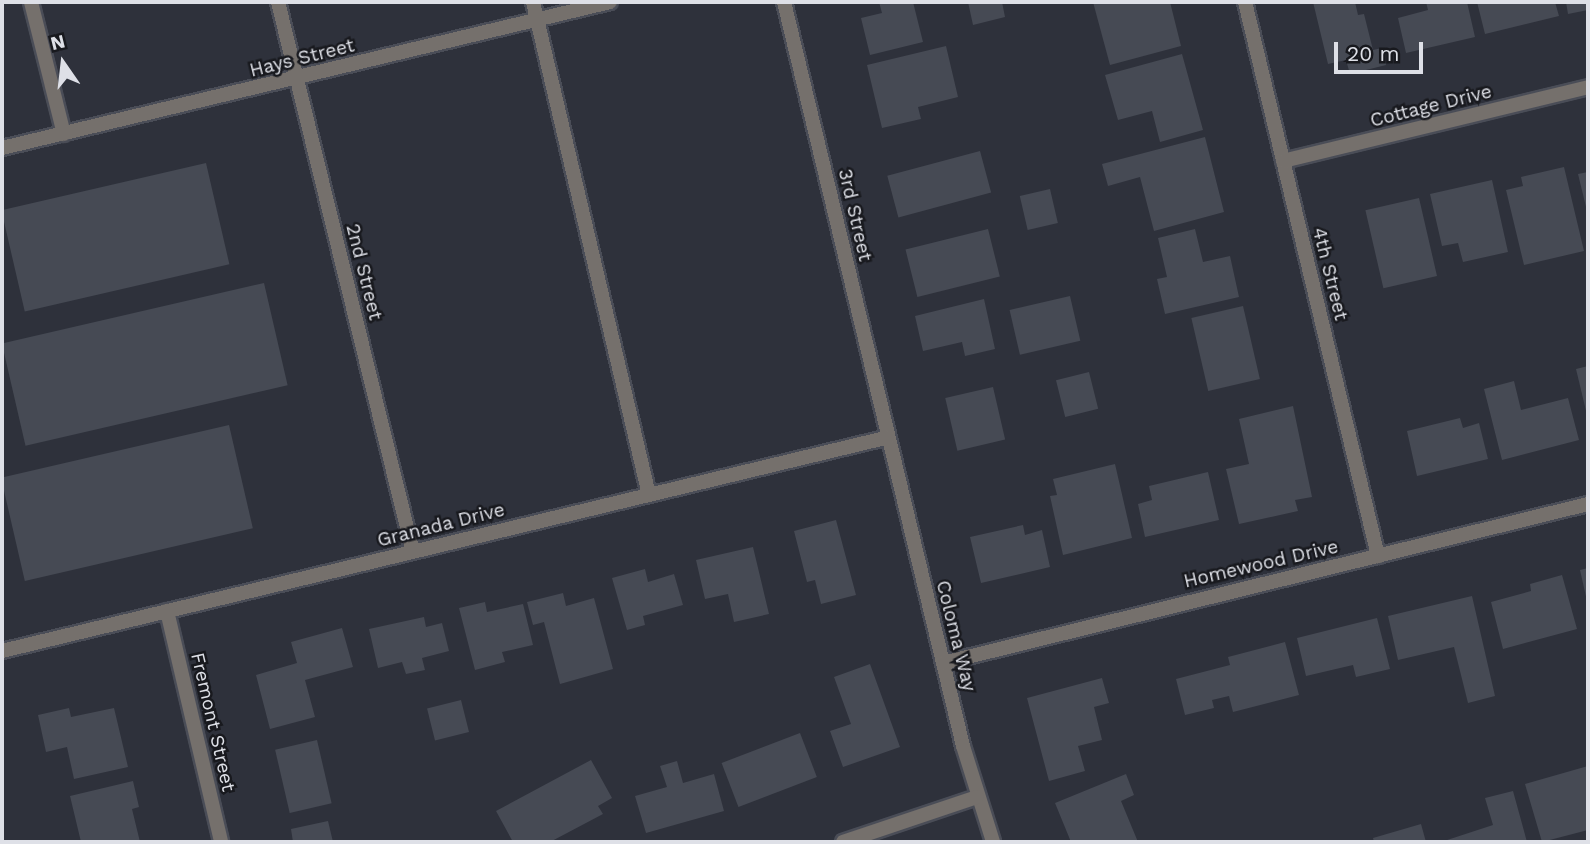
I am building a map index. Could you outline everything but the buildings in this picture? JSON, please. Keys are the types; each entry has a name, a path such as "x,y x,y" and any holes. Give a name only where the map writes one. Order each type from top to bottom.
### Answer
{"street":[{"path":"31,2 64,134"},
{"name":"2nd Street","path":"278,2 413,552"},
{"path":"533,2 649,495"},
{"name":"Hays Street","path":"2,148 610,2"},
{"name":"3rd Street","path":"785,2 889,437"},
{"name":"4th Street","path":"1245,2 1378,556"},
{"name":"Cottage Drive","path":"1283,161 1588,87"},
{"name":"Granada Drive","path":"2,651 889,437"},
{"name":"Coloma Way","path":"889,437 977,797 993,842"},
{"name":"Homewood Drive","path":"943,663 1588,504"},
{"name":"Fremont Street","path":"167,611 221,842"},
{"path":"843,842 977,797"}]}
